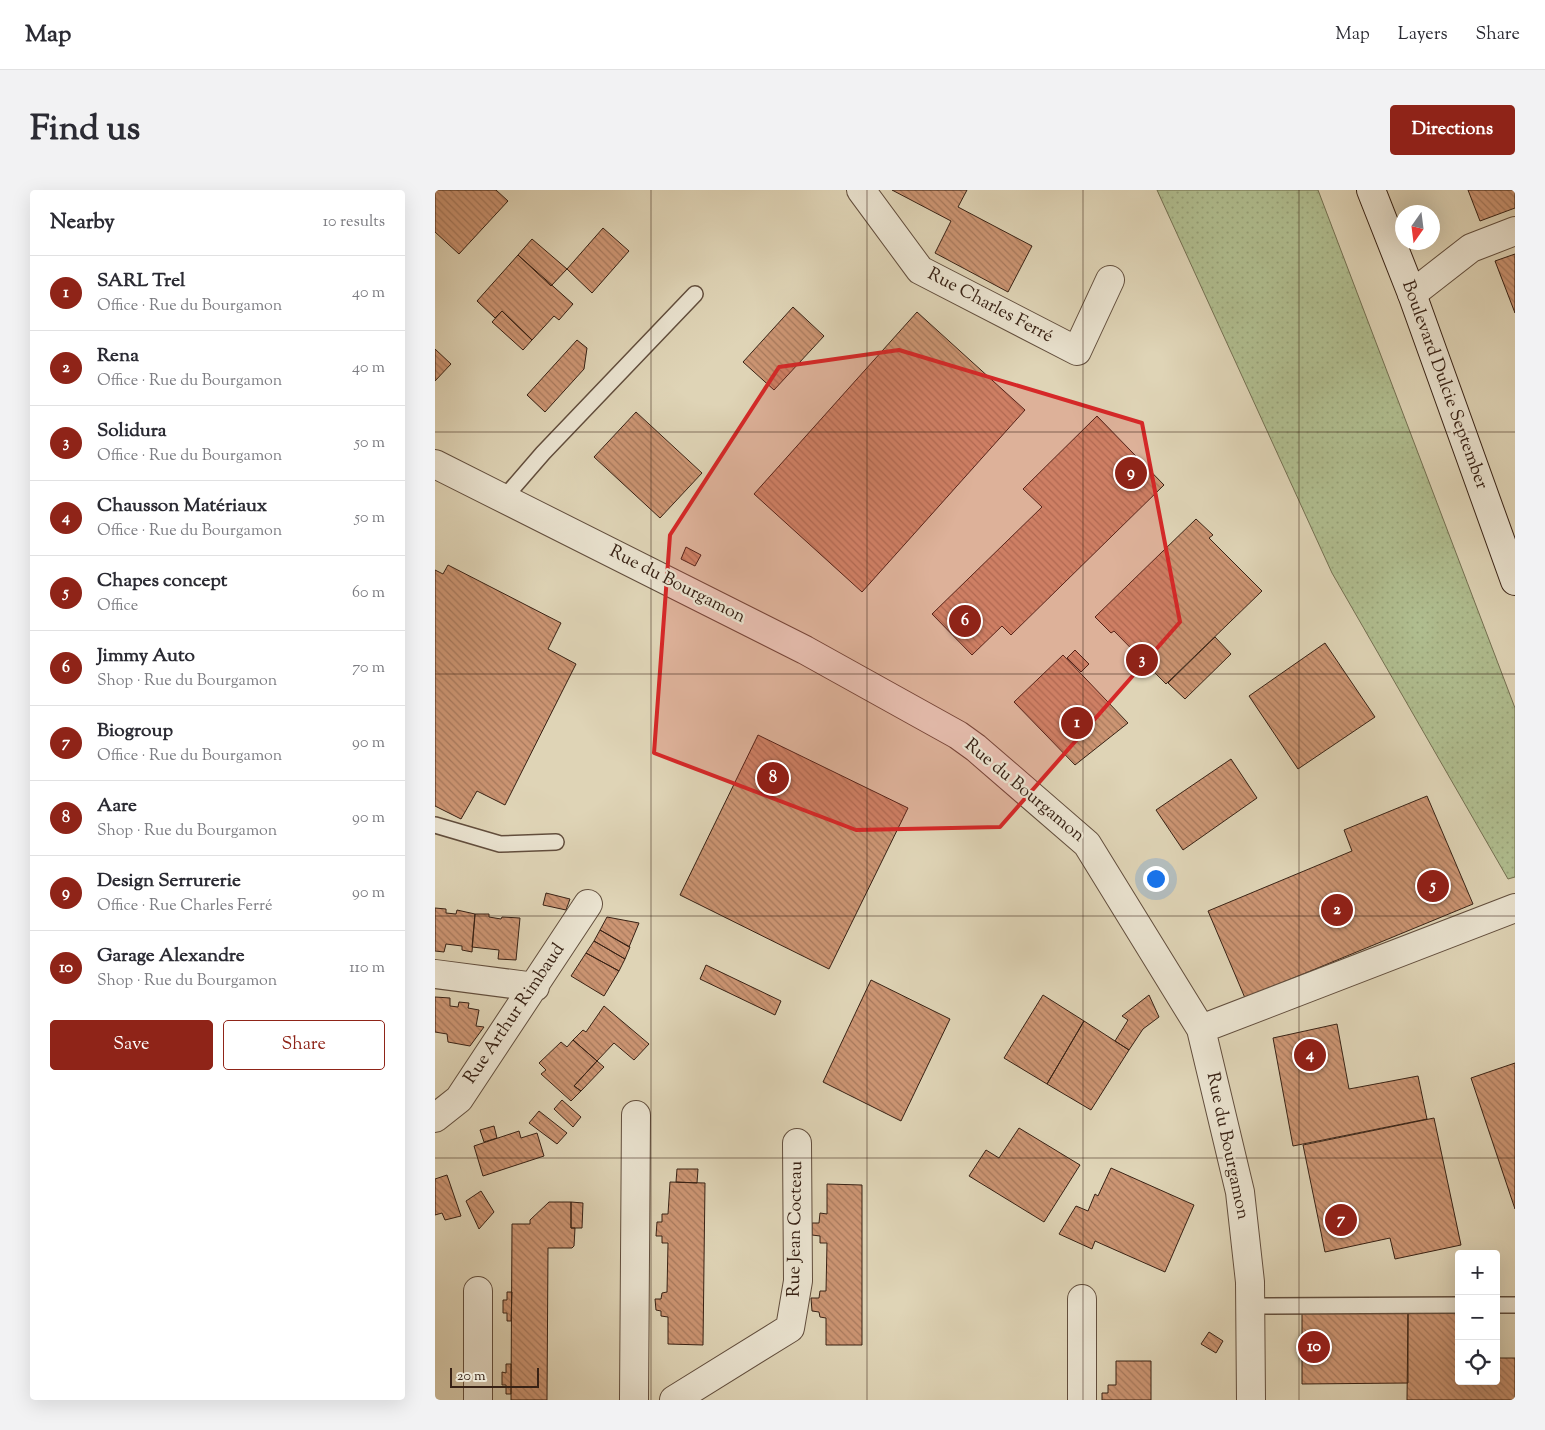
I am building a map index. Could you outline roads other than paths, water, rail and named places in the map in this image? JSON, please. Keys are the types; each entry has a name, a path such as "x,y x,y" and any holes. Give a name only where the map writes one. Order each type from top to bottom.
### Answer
{"street":[{"name":"Rue Charles Ferré","path":"861,190 920,270 1077,351 1110,280"},
{"name":"Boulevard Dulcie September","path":"1371,190 1412,294 1515,581"},
{"path":"1412,294 1471,248 1515,230"},
{"name":"Rue du Bourgamon","path":"435,464 805,650 958,735 976,748 1087,844 1201,1029 1240,1192 1250,1282 1251,1400"},
{"name":"Rue Arthur Rimbaud","path":"435,1118 459,1099 535,987 588,904"},
{"path":"1201,1029 1515,908"},
{"path":"435,974 535,987"},
{"path":"634,1400 636,1115"},
{"name":"Rue Jean Cocteau","path":"674,1400 790,1328 798,1280 797,1143"},
{"path":"478,1291 478,1400"},
{"path":"1081,1400 1083,1299"}],"lane":[{"path":"505,498 543,453 695,294"},
{"path":"435,825 500,844 556,842"},
{"path":"1250,1306 1455,1305"},
{"path":"1500,1305 1515,1305"}],"place":[{"name":"Design Serrurerie","path":"1131,473"},
{"name":"Jimmy Auto","path":"965,621"},
{"name":"Solidura","path":"1142,660"},
{"name":"SARL Trel","path":"1077,723"},
{"name":"Aare","path":"773,778"},
{"name":"Chapes concept","path":"1433,886"},
{"name":"Rena","path":"1337,910"},
{"name":"Chausson Matériaux","path":"1310,1055"},
{"name":"Biogroup","path":"1341,1220"},
{"name":"Garage Alexandre","path":"1314,1347"}]}
